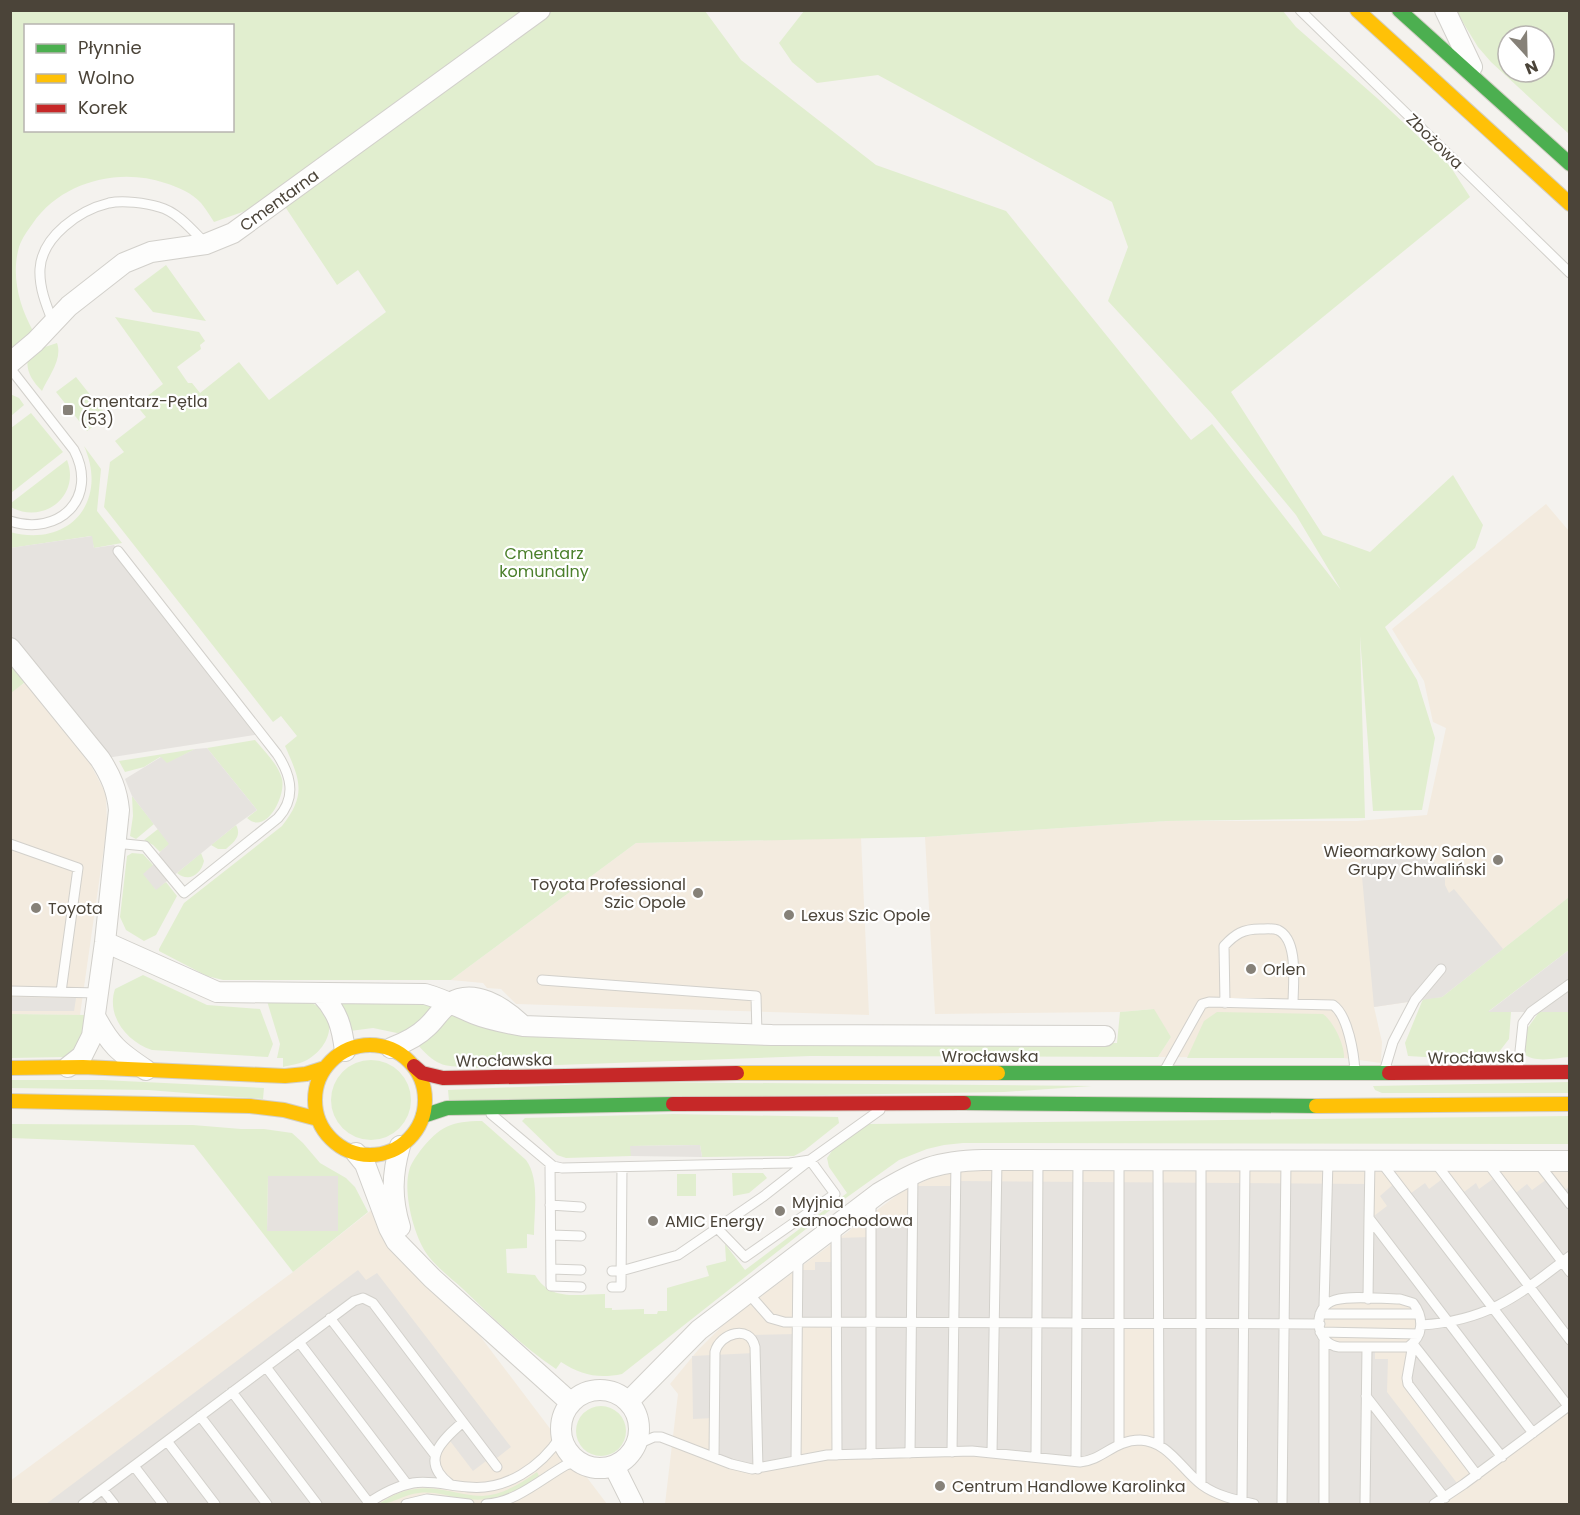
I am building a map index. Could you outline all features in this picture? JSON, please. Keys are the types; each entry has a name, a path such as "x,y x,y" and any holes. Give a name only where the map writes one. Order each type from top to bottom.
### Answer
{"main road":[{"path":"1357,10 1569,204"},
{"path":"1399,10 1569,164"},
{"path":"10,1068 68,1067 285,1076 306,1074 325,1068 345,1051 363,1045 382,1046 391,1048 407,1059 414,1066 423,1085 425,1106 423,1116 414,1133 400,1146 379,1154 356,1153 333,1141 318,1119 315,1109 316,1087 325,1068"},
{"name":"Wrocławska","path":"414,1066 422,1073 444,1078 811,1072 1163,1073 1352,1084 1383,1074 1569,1072"},
{"path":"1321,1106 1334,1102 1352,1084"},
{"path":"10,1101 250,1106 284,1110 318,1119"},
{"path":"423,1116 447,1108 593,1104 1136,1103 1321,1106 1569,1104"}],"street":[{"name":"Cmentarna","path":"10,363 35,342 69,306 104,277 131,260 151,252 206,244 233,233 540,10"},
{"path":"1445,10 1461,48 1482,85"},
{"path":"10,648 110,775 115,785 119,810 95,1016 88,1047 82,1056 68,1067"},
{"path":"105,942 217,992 425,994 451,1002"},
{"path":"321,994 333,1007 343,1034 345,1051"},
{"path":"391,1048 415,1037 428,1027 439,1012 451,1002 463,999 488,1000 512,1015 523,1026 757,1034 1106,1036"},
{"path":"95,1016 111,1044 146,1070"},
{"path":"400,1146 394,1167 392,1188 395,1209 410,1255"},
{"path":"356,1153 369,1173 396,1241 432,1278 571,1403"},
{"path":"628,1402 699,1330 871,1199 913,1174 935,1165 956,1161 997,1160 1569,1161"},
{"path":"606,1390 618,1394 628,1402 639,1421 639,1435 636,1445 624,1461 603,1469 583,1465 570,1455 561,1436 563,1416 571,1403 581,1395 606,1390"},
{"path":"614,1466 633,1504"}],"lane":[{"name":"Zbożowa","path":"1300,10 1569,273"},
{"path":"53,322 45,304 40,268 43,253 53,236 69,222 109,203 161,207 180,218 206,244"},
{"path":"10,368 74,450 83,473 79,497 70,510 60,518 47,524 35,525 10,521"},
{"path":"115,843 145,846 184,893 278,818 289,802 290,792 288,774 277,754 118,551"},
{"path":"10,844 78,868 62,992"},
{"path":"1225,1002 1224,946 1242,931 1276,929 1287,938 1292,951 1293,1004"},
{"path":"1383,1074 1393,1042 1415,1000 1441,969"},
{"path":"542,980 756,996 757,1034"},
{"path":"1518,1073 1522,1023 1530,1012 1569,984"},
{"path":"10,991 98,993"},
{"path":"1163,1073 1202,1004 1225,1002 1333,1005 1341,1013 1354,1054 1352,1084"},
{"path":"617,1271 678,1255 888,1104"},
{"path":"479,1107 494,1116 550,1164 562,1168 810,1161"},
{"path":"992,1453 997,1160"},
{"path":"1036,1456 1038,1160"},
{"path":"718,1228 745,1257 835,1194 810,1161"},
{"path":"952,1452 956,1161"},
{"path":"1076,1461 1078,1161"},
{"path":"1119,1161 1119,1443"},
{"path":"1158,1161 1159,1445"},
{"path":"1200,1161 1202,1484"},
{"path":"1242,1501 1245,1161"},
{"path":"1282,1504 1286,1161"},
{"path":"1324,1504 1322,1323 1328,1161"},
{"path":"1368,1299 1369,1218 1375,1161"},
{"path":"1375,1161 1569,1406 1502,1457 1434,1504"},
{"path":"1434,1161 1569,1340"},
{"path":"1485,1161 1565,1259 1569,1272"},
{"path":"1538,1161 1569,1204"},
{"path":"550,1164 551,1286 581,1287"},
{"path":"617,1287 617,1209 622,1167"},
{"path":"910,1453 913,1174"},
{"path":"871,1199 871,1454"},
{"path":"550,1205 581,1207"},
{"path":"1369,1218 1533,1433"},
{"path":"836,1226 837,1455"},
{"path":"551,1235 581,1236"},
{"path":"796,1461 798,1256"},
{"path":"748,1293 770,1318 779,1322 1322,1323 1420,1329 1472,1317 1493,1309 1529,1287 1565,1259"},
{"path":"551,1269 581,1270"},
{"path":"83,1504 359,1298 368,1299 373,1303 497,1467"},
{"path":"1322,1323 1335,1300 1408,1300 1413,1303 1419,1314 1420,1329 1413,1344 1408,1384 1477,1475"},
{"path":"1322,1323 1419,1314"},
{"path":"330,1318 435,1455 437,1469 443,1479 452,1485"},
{"path":"1322,1323 1333,1346 1402,1348 1413,1344"},
{"path":"714,1457 716,1346 726,1336 743,1333 754,1340 756,1347 758,1469"},
{"path":"299,1342 407,1484"},
{"path":"1413,1344 1502,1457"},
{"path":"1365,1504 1367,1348"},
{"path":"266,1367 368,1504 383,1494 407,1484 422,1482 478,1488 492,1487 518,1477 546,1456 561,1436"},
{"path":"232,1392 317,1504"},
{"path":"1366,1396 1445,1498"},
{"path":"200,1416 267,1504"},
{"path":"435,1455 441,1442 463,1422"},
{"path":"636,1445 654,1437 661,1437 745,1469 758,1469 837,1455 910,1453 992,1453 1076,1461 1093,1459 1119,1443 1140,1440 1159,1445 1202,1484 1216,1493 1254,1504"},
{"path":"167,1441 215,1504"},
{"path":"486,1504 494,1504 518,1494 566,1465 573,1463 583,1465"},
{"path":"134,1466 163,1504"},
{"path":"103,1490 114,1504"},
{"path":"405,1504 427,1499 469,1504"}],"shaded area":[{"path":"1546,504 1569,531 1569,897 1442,997 1374,1007 1382,1042 1381,1063 1344,1058 1158,1057 1171,1037 1153,1009 1120,1012 935,1014 925,837 1167,821 1357,821 1427,815 1446,728 1433,722 1424,681 1392,629"},
{"path":"92,536 94,548 114,545 260,734 100,759 11,648 10,548"},
{"path":"26,682 85,754 106,794 107,826 80,1015 11,1014 10,693"},
{"path":"207,748 257,810 156,890 143,874 169,844 132,796 125,779 161,757 167,763 195,749"},
{"path":"861,838 869,1015 516,1004 501,989 487,988 483,983 451,980 636,843"},
{"path":"1378,853 1379,857 1427,855 1428,862 1434,862 1445,877 1445,885 1449,893 1454,889 1503,949 1442,997 1374,1007 1360,855"},
{"path":"1569,950 1569,1012 1488,1012"},
{"path":"11,997 76,998 74,1011 11,1011"},
{"path":"700,1145 702,1157 631,1156 630,1146"},
{"path":"966,1171 1569,1172 1569,1504 665,1504 678,1394 670,1384 698,1350 723,1325 900,1193 939,1174"},
{"path":"268,1175 338,1176 338,1231 267,1231"},
{"path":"1497,1176 1512,1196 1527,1184 1532,1190 1550,1177 1561,1193 1569,1187 1569,1405 1477,1475 1408,1384 1420,1332 1413,1303 1343,1299 1321,1309 1324,1341 1375,1348 1375,1359 1388,1359 1387,1392 1460,1487 1434,1504 1254,1504 1216,1493 1159,1445 1158,1324 1119,1323 1119,1443 1093,1459 1019,1455 837,1455 837,1323 797,1322 797,1270 815,1270 815,1262 836,1262 837,1238 871,1237 871,1218 912,1218 912,1186 955,1186 956,1181 1370,1184 1370,1219 1387,1206 1380,1196 1396,1182 1407,1196 1425,1183 1429,1189 1445,1177 1460,1195 1476,1183 1479,1189"},
{"path":"374,1208 480,1336 607,1504 11,1504 10,1481 293,1272"},
{"path":"358,1270 366,1280 377,1273 511,1447 493,1461 490,1458 473,1471 447,1437 437,1449 443,1479 422,1482 367,1504 46,1504"},
{"path":"797,1334 796,1461 758,1469 714,1457 714,1418 693,1419 692,1356 755,1353 749,1335"}],"green space":[{"name":"Cmentarz komunalny","path":"11,11 705,11 741,60 876,165 1006,211 1191,440 1212,424 1341,590 1296,515 1212,414 1108,301 1128,247 1112,202 878,75 817,83 792,62 779,43 804,11 1283,11 1296,27 1450,166 1470,197 1231,392 1323,535 1370,552 1453,475 1483,525 1475,548 1385,627 1417,680 1435,738 1422,810 1373,811 1360,636 1365,818 1167,821 925,837 636,843 451,980 223,980 207,976 159,949 184,903 282,826 290,815 298,796 298,787 294,768 285,746 297,736 281,716 273,722 104,507 110,462 124,452 115,441 146,417 136,405 163,384 115,317 199,332 205,341 200,345 201,349 177,367 188,383 192,383 200,393 239,362 269,400 386,312 358,270 337,285 280,199 214,222 197,199 180,188 147,178 110,178 75,188 59,197 45,209 23,237 17,258 16,279 20,301 33,331 11,348"},
{"path":"1456,11 1569,11 1569,134 1515,84 1556,84 1556,24 1496,24 1496,67 1478,47"},
{"path":"166,265 206,321 153,312 134,289"},
{"path":"57,343 56,362 42,391 29,373 28,358 30,352"},
{"path":"76,377 107,416 87,431 56,392"},
{"path":"10,394 19,398 24,405 11,416"},
{"path":"31,413 63,452 11,493 11,428"},
{"path":"84,446 101,469 97,511 122,543 94,548 91,536 11,548 10,532 31,535 50,533 66,527 78,516 87,502 91,485 90,466"},
{"path":"67,460 70,473 69,485 56,504 46,510 35,512 23,512 11,507 11,503"},
{"path":"10,648 33,676 11,693 10,693"},
{"path":"255,740 278,768 282,779 278,804 273,812 261,822 254,822 247,818 257,810 207,748"},
{"path":"195,749 167,764 160,757 144,767 125,772 119,761"},
{"path":"132,796 154,824 136,839 130,836 133,816"},
{"path":"236,825 238,836 226,849 218,849 211,845"},
{"path":"158,829 170,844 160,852 144,840"},
{"path":"132,853 143,854 153,865 155,889 166,882 177,896 156,935 144,941 126,930 120,917 127,856"},
{"path":"201,853 204,861 194,876 186,877 177,873"},
{"path":"1569,897 1569,950 1489,1011 1511,1012 1509,1039 1492,1061 1408,1056 1405,1043 1423,999 1442,997"},
{"path":"143,975 207,1005 260,1009 273,1044 268,1057 152,1050 134,1041 116,1018 113,999 115,989"},
{"path":"267,1001 306,1001 317,1006 324,1013 328,1020 328,1036 313,1056 297,1064 283,1067 283,1058 277,1058 280,1044"},
{"path":"341,1002 431,1004 434,1009 407,1032 397,1033 373,1028 350,1031"},
{"path":"1154,1009 1171,1037 1158,1057 810,1056 474,1068 449,1066 437,1062 418,1045 448,1013 948,1044 1117,1043 1120,1012"},
{"path":"1217,1012 1323,1014 1338,1034 1344,1058 1187,1058 1204,1021"},
{"path":"1539,1012 1569,1012 1569,1057 1538,1059 1526,1056 1522,1052 1527,1029"},
{"path":"11,1014 85,1015 80,1047 65,1057 11,1058"},
{"path":"371,1060 386,1063 399,1072 408,1085 411,1100 408,1115 399,1128 386,1137 371,1140 356,1137 343,1128 334,1115 331,1100 334,1085 343,1072 356,1063"},
{"path":"10,1080 103,1080 264,1088 263,1099 148,1090 11,1088"},
{"path":"635,1082 1092,1086 1004,1092 449,1101 448,1090"},
{"path":"1569,1082 1570,1093 1382,1093 1375,1090 1373,1086"},
{"path":"673,1114 838,1117 839,1123 794,1156 702,1157 700,1145 631,1146 631,1156 566,1158 557,1155 522,1121 525,1118"},
{"path":"1569,1116 1569,1144 963,1143 927,1149 899,1160 839,1203 622,1374 605,1376 583,1373 561,1362 556,1369 519,1341 441,1270 429,1257 414,1228 407,1191 411,1165 434,1136 454,1124 482,1121 526,1160 535,1186 534,1235 527,1234 527,1248 506,1249 507,1273 535,1275 541,1284 566,1295 605,1294 605,1308 612,1308 612,1310 644,1309 644,1314 657,1314 658,1311 667,1311 667,1288 709,1276 706,1266 726,1261 725,1244 745,1270 847,1193 829,1167 827,1158 834,1148 869,1124"},
{"path":"11,1124 193,1125 292,1133 320,1163 346,1178 355,1187 368,1212 293,1272 194,1145 11,1138","holes":["268,1176 338,1176 338,1231 267,1231"]},
{"path":"732,1173 763,1173 767,1178 749,1193 733,1196"},
{"path":"677,1174 696,1174 696,1196 677,1196"},
{"path":"596,1406 606,1406 619,1413 626,1426 626,1436 619,1449 606,1456 596,1456 587,1452 580,1445 576,1436 576,1426 580,1417 587,1410"},
{"path":"537,1472 539,1476 521,1487 493,1498 472,1499 424,1493 379,1504 396,1494 421,1488 474,1496 497,1494"}],"traffic: fast":[{"path":"1399,10 1570,164"},
{"path":"998,1073 1389,1073"},
{"path":"964,1103 1316,1106"},
{"path":"423,1116 447,1108 673,1104"}],"traffic: slow":[{"path":"1357,10 1570,204"},
{"path":"370,1045 391,1049 409,1061 421,1079 425,1100 421,1121 409,1139 391,1151 370,1155 349,1151 331,1139 319,1121 315,1100 319,1079 331,1061 349,1049 370,1045"},
{"path":"10,1068 83,1067 285,1076 306,1074 325,1068"},
{"path":"737,1073 998,1073"},
{"path":"10,1101 250,1106 284,1110 318,1119"},
{"path":"1316,1106 1570,1104"}],"traffic: jam":[{"path":"414,1066 422,1073 443,1078 737,1073"},
{"path":"1389,1073 1570,1072"},
{"path":"673,1104 964,1103"}],"place":[{"name":"Cmentarz-Pętla (53)","path":"68,410"},
{"name":"Wieomarkowy Salon Grupy Chwaliński","path":"1498,860"},
{"name":"Toyota Professional Szic Opole","path":"698,893"},
{"name":"Toyota","path":"36,908"},
{"name":"Lexus Szic Opole","path":"789,915"},
{"name":"Orlen","path":"1251,969"},
{"name":"Myjnia samochodowa","path":"780,1211"},
{"name":"AMIC Energy","path":"653,1221"},
{"name":"Centrum Handlowe Karolinka","path":"940,1486"}]}
